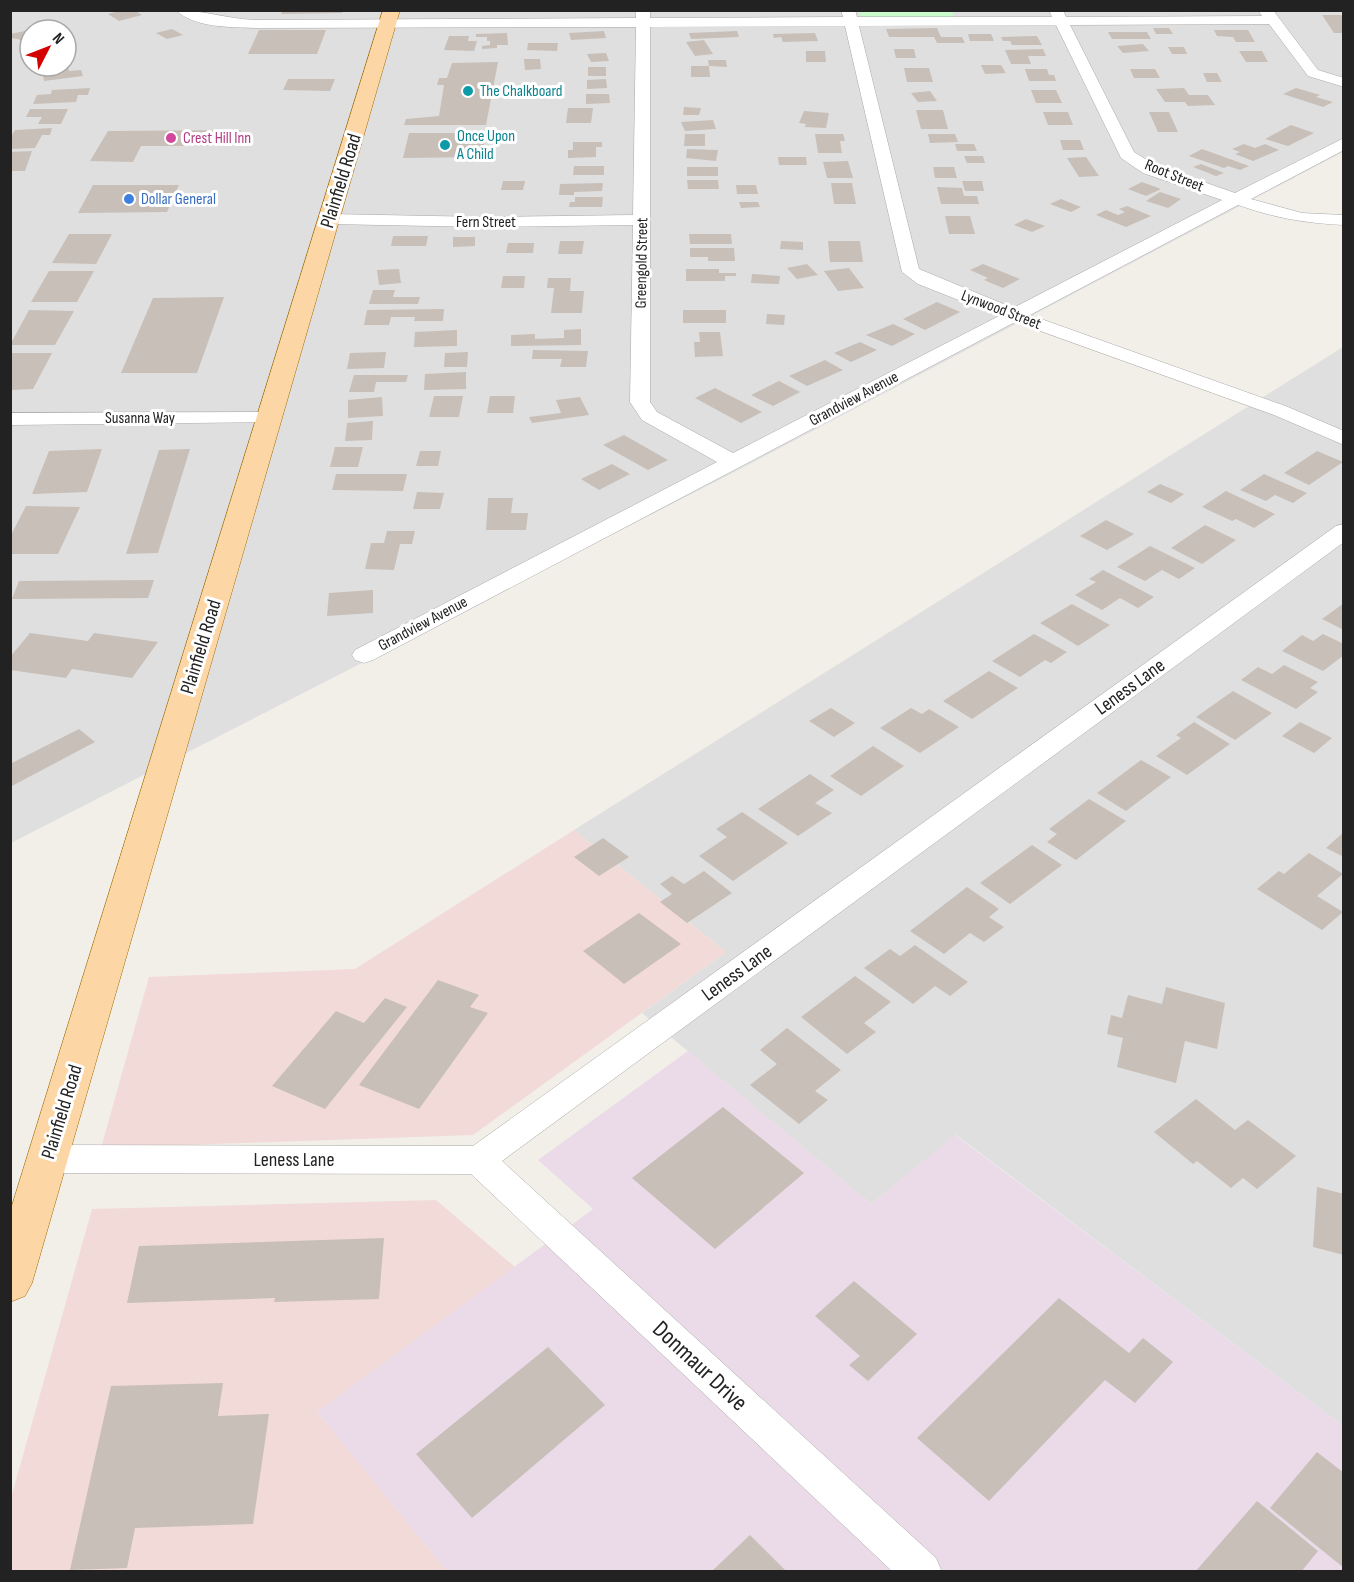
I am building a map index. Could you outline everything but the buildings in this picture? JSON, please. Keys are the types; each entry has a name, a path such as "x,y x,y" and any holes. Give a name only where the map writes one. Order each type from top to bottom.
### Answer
{"main road":[{"name":"Plainfield Road","path":"10,1283 390,17"}],"street":[{"path":"183,10 202,19 222,23 390,17 1268,15 1313,73 1344,83"},
{"name":"Greengold Street","path":"643,16 640,402 649,416 734,462"},
{"name":"Lynwood Street","path":"850,16 911,272 925,280 1014,315 1242,396 1344,439"},
{"name":"Root Street","path":"1059,16 1127,155 1149,169 1273,212 1302,218 1344,220"},
{"name":"Grandview Avenue","path":"364,655 1344,143"},
{"name":"Fern Street","path":"330,219 483,222 643,220"},
{"name":"Susanna Way","path":"10,419 269,418"},
{"name":"Leness Lane","path":"48,1159 479,1161 1344,531"},
{"name":"Donmaur Drive","path":"479,1161 922,1572"}],"shaded area":[{"path":"11,11 1343,11 1343,152 744,467 11,843"},
{"path":"1343,347 1343,1426 956,1135 871,1204 642,1013 726,952 574,830"},
{"path":"574,830 726,952 473,1135 101,1148 149,977 355,969"},
{"path":"688,1051 871,1204 955,1135 1343,1426 1343,1571 447,1571 317,1412 593,1209 538,1160"},
{"path":"436,1200 515,1267 317,1412 447,1571 11,1572 11,1498 92,1209"}],"green space":[{"path":"858,11 952,11 954,18 861,18"}],"place":[{"name":"The Chalkboard","path":"468,91"},
{"name":"Crest Hill Inn","path":"171,138"},
{"name":"Once Upon A Child","path":"445,145"},
{"name":"Dollar General","path":"129,199"}]}
